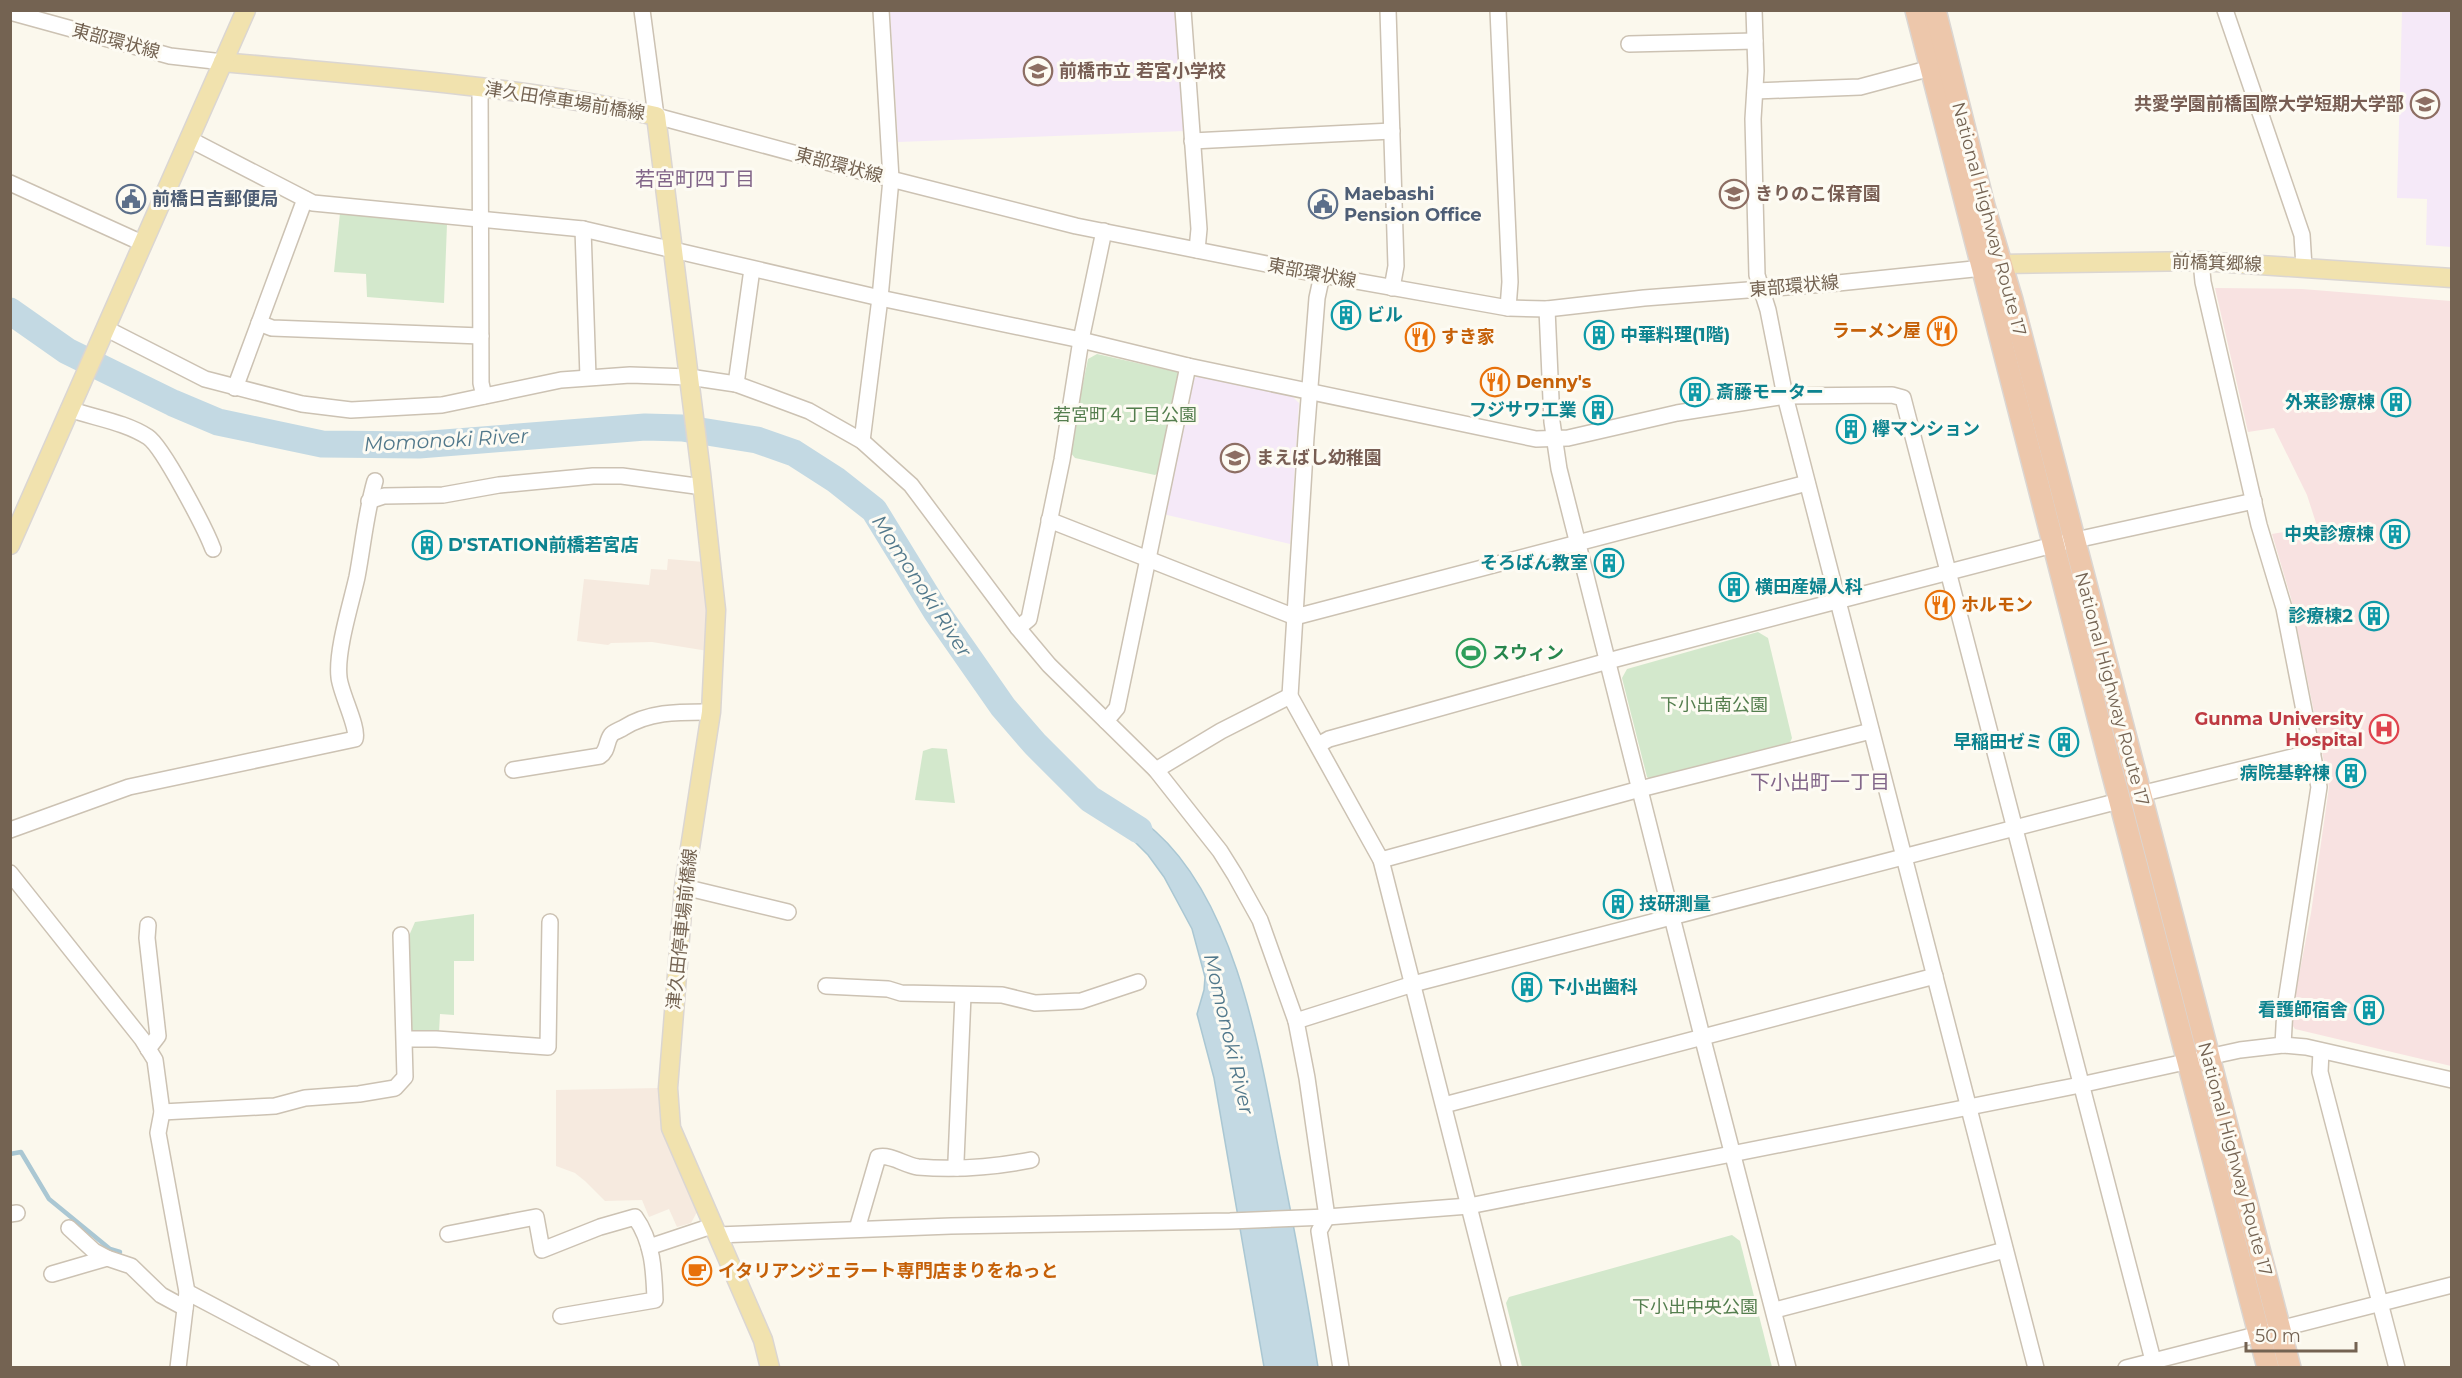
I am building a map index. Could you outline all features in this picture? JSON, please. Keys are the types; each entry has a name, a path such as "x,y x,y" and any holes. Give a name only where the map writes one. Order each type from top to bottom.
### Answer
{"highway":[{"name":"National Highway Route 17","path":"1916,10 1931,68 1992,266 2063,544 2119,801 2280,1328 2290,1368"},
{"name":"National Highway Route 17","path":"1935,10 1984,206 1992,266"},
{"name":"National Highway Route 17","path":"2063,544 2140,794 2268,1368"}],"main road":[{"path":"11,544 246,10"},
{"name":"津久田停車場前橋線","path":"224,62 480,87 601,104 656,116 716,610 711,712 684,887 668,1088 671,1128 763,1340 770,1368"},
{"name":"前橋箕郷線","path":"1992,266 2202,261 2451,278"}],"street":[{"path":"642,10 656,116"},
{"path":"862,441 880,298 891,179 880,10"},
{"path":"1183,10 1199,229 1197,250"},
{"path":"1388,10 1396,266 1392,288"},
{"path":"1498,10 1510,282 1508,308"},
{"path":"1754,10 1753,119 1757,275 1768,310 1785,396 1837,601 2036,1368"},
{"path":"2225,10 2302,235 2304,267"},
{"name":"東部環状線","path":"11,12 170,56 224,62"},
{"path":"1629,44 1755,41"},
{"path":"1755,91 1860,87 1931,68"},
{"path":"480,87 481,336 484,396"},
{"name":"東部環状線","path":"656,116 891,179 1104,231 1322,275 1508,308 1547,309 1992,266"},
{"path":"1192,141 1392,131"},
{"path":"189,140 305,199 322,205 583,230 880,298 1081,340 1188,366 1536,440 1554,440 1677,413 1785,396 1892,395 1903,398 2080,1085 2155,1364"},
{"path":"10,183 142,243"},
{"path":"235,388 305,199"},
{"path":"583,230 588,378"},
{"path":"1018,628 1029,619 1062,459 1081,340 1104,231"},
{"path":"2202,261 2204,282 2254,501 2284,608 2319,793 2285,1008 2283,1045"},
{"path":"736,384 752,269"},
{"path":"1322,275 1317,298 1290,696 1381,860 1510,1368"},
{"path":"1547,309 1554,440 1559,469 1788,1368"},
{"path":"259,323 272,328 481,336"},
{"path":"103,332 205,379 302,404 351,410 442,405 536,384 588,378 630,375 689,377 736,384 809,411 862,441 911,485 1018,628 1049,664 1156,770 1220,851 1249,898 1260,920 1296,1021 1307,1078 1327,1217 1319,1231 1341,1368"},
{"path":"1106,721 1117,708 1188,366"},
{"path":"73,401 153,441 189,500 213,549"},
{"path":"369,501 384,496 443,495 499,485 593,476 702,480"},
{"path":"10,830 129,787 355,739 356,733 346,705 339,674 344,630 357,575 369,501 375,481"},
{"path":"1049,520 1295,617 1807,483"},
{"path":"1318,745 1329,739 1608,661 1948,572 2254,501"},
{"path":"1156,770 1231,726 1290,696"},
{"path":"513,770 600,756 604,753 611,735 629,724 655,714 711,712"},
{"path":"1381,860 1640,789 1871,731"},
{"path":"2140,794 2313,752"},
{"path":"1296,1021 1413,984 2119,801"},
{"path":"10,873 155,1060 162,1112 158,1133 187,1292 178,1368"},
{"path":"684,887 788,912"},
{"path":"406,1039 548,1047 549,922"},
{"path":"148,925 147,938 158,1036 148,1049"},
{"path":"162,1112 275,1106 305,1098 359,1094 394,1088 405,1077 406,1039 401,935"},
{"path":"1444,1105 1935,975"},
{"path":"826,986 888,989 901,993 1002,995 1035,1003 1081,1001 1138,982"},
{"path":"957,1168 963,995"},
{"path":"649,1247 715,1231 1233,1221 1327,1217 1469,1206 2080,1085 2240,1050 2283,1045 2296,1045 2451,1080"},
{"path":"2321,1051 2320,1072 2397,1368"},
{"path":"857,1229 878,1157 888,1156 917,1167 957,1168 1031,1160"},
{"path":"448,1234 536,1217 542,1250 600,1227 635,1217 643,1229 654,1265 655,1300 561,1316"},
{"path":"69,1228 94,1251 131,1266 162,1295 185,1308"},
{"path":"1775,1310 2005,1250"},
{"path":"52,1274 107,1258"},
{"path":"2126,1368 2155,1364 2280,1328 2451,1285"},
{"path":"187,1292 331,1368"}],"shaded area":[{"name":"前橋市立 若宮小学校","path":"890,11 1177,11 1185,131 898,142"},
{"name":"共愛学園前橋国際大学短期大学部","path":"2402,11 2451,11 2451,247 2426,245 2427,199 2397,198"},
{"name":"Gunma University Hospital","path":"2215,288 2302,289 2451,301 2451,1066 2295,1029 2290,1022 2311,913 2329,787 2291,598 2272,534 2317,526 2307,495 2274,428 2248,432"},
{"name":"まえばし幼稚園","path":"1199,375 1292,396 1299,403 1290,544 1163,514 1192,380"},
{"path":"668,559 704,562 711,612 708,651 652,642 608,645 577,641 584,579 649,585 651,569 667,570"},
{"path":"659,1088 662,1122 667,1142 697,1212 691,1223 677,1227 669,1209 649,1217 642,1200 605,1201 575,1173 556,1166 556,1090"}],"green space":[{"path":"340,213 447,224 444,303 367,297 366,274 334,272"},
{"name":"若宮町４丁目公園","path":"1097,354 1177,372 1181,379 1162,470 1155,475 1075,458 1069,451 1088,359"},
{"name":"下小出南公園","path":"1758,632 1768,638 1792,738 1788,747 1654,781 1647,777 1622,678 1627,669"},
{"path":"932,748 947,749 955,803 915,800 923,751"},
{"path":"474,914 474,961 454,961 454,1015 440,1014 439,1032 409,1032 408,938 415,922"},
{"name":"下小出中央公園","path":"1732,1235 1740,1241 1772,1367 1522,1367 1506,1303 1509,1297"}],"water":[{"path":"1084,803 1140,820 1155,831 1183,862 1206,898 1225,939 1241,982 1264,1072 1318,1367 1264,1367 1214,1078 1197,1014 1205,977 1192,929 1164,877 1148,855 1134,841"}],"waterway":[{"name":"Momonoki River","path":"10,311 67,351 173,403 218,422 322,444 419,445 645,427 682,428 757,440 794,453 836,480 874,510 936,611 1003,707 1035,744 1090,799 1139,830"},
{"path":"10,1154 21,1152 49,1199 110,1249 120,1252"}],"place":[{"name":"前橋市立 若宮小学校","path":"1038,71"},
{"name":"共愛学園前橋国際大学短期大学部","path":"2425,104"},
{"name":"きりのこ保育園","path":"1734,194"},
{"name":"前橋日吉郵便局","path":"131,199"},
{"name":"Maebashi Pension Office","path":"1323,204"},
{"name":"ビル","path":"1346,315"},
{"name":"ラーメン屋","path":"1942,331"},
{"name":"中華料理(1階)","path":"1599,335"},
{"name":"すき家","path":"1420,337"},
{"name":"Denny's","path":"1495,382"},
{"name":"斎藤モーター","path":"1695,392"},
{"name":"外来診療棟","path":"2396,402"},
{"name":"フジサワ工業","path":"1598,410"},
{"name":"欅マンション","path":"1851,429"},
{"name":"まえばし幼稚園","path":"1235,458"},
{"name":"中央診療棟","path":"2395,534"},
{"name":"D'STATION前橋若宮店","path":"427,545"},
{"name":"そろばん教室","path":"1609,563"},
{"name":"横田産婦人科","path":"1734,587"},
{"name":"ホルモン","path":"1940,605"},
{"name":"診療棟2","path":"2374,616"},
{"name":"スウィン","path":"1471,653"},
{"name":"Gunma University Hospital","path":"2384,729"},
{"name":"早稲田ゼミ","path":"2064,742"},
{"name":"病院基幹棟","path":"2351,773"},
{"name":"技研測量","path":"1618,904"},
{"name":"下小出歯科","path":"1527,987"},
{"name":"看護師宿舎","path":"2369,1010"},
{"name":"イタリアンジェラート専門店まりをねっと","path":"697,1271"}],"district":[{"name":"若宮町四丁目","path":"695,179"},
{"name":"下小出町一丁目","path":"1820,782"}]}
